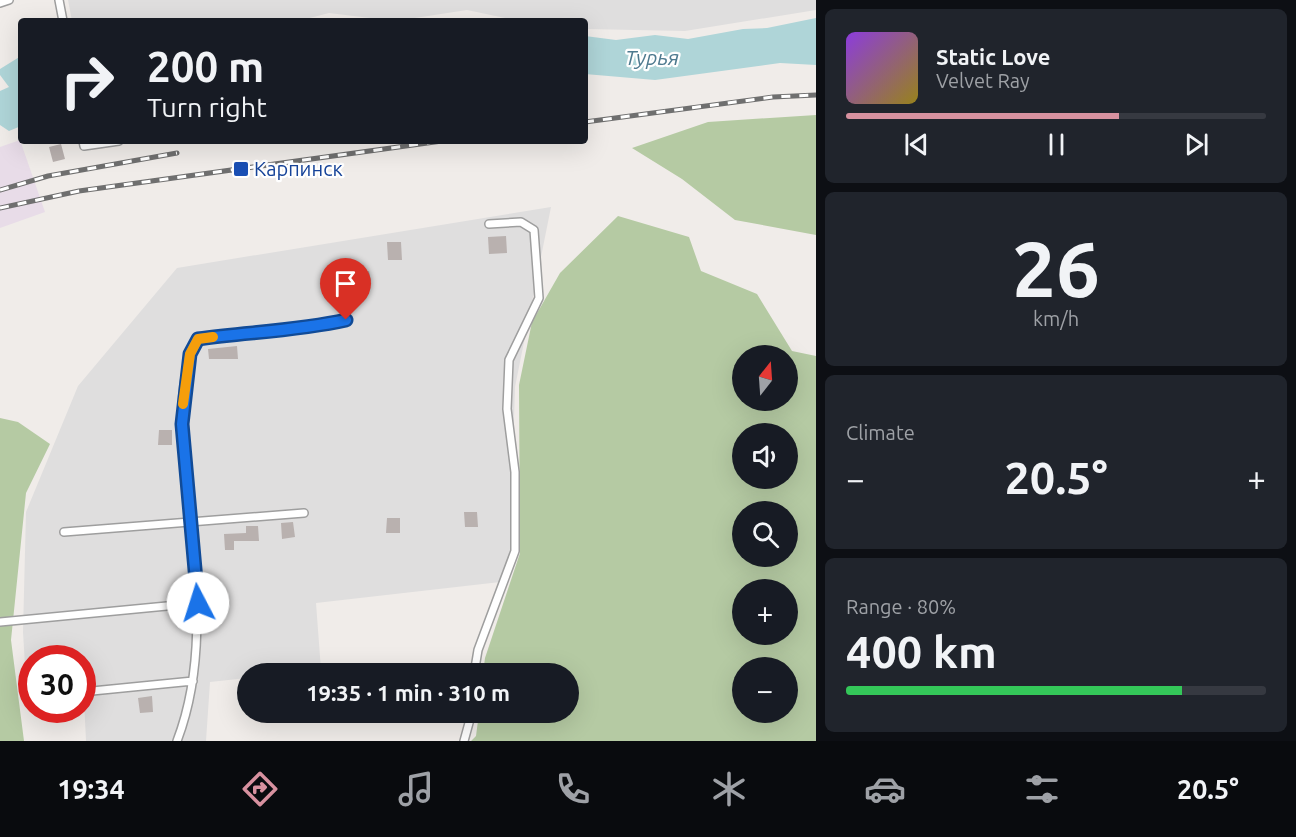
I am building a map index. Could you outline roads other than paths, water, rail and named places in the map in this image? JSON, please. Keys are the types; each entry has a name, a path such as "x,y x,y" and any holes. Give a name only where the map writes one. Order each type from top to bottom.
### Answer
{"street":[{"path":"0,3 9,0"},
{"path":"59,0 62,18"},
{"path":"476,663 478,650 515,551 515,472 507,409 509,360 538,298 534,230 521,222 489,224"},
{"path":"177,741 193,681 198,603 182,424 190,354 198,339 247,332 309,328 346,320"},
{"path":"64,532 304,513"},
{"path":"0,622 198,603"},
{"path":"96,691 193,681"},
{"path":"464,741 469,723"}],"water":[{"name":"Турья","path":"816,18 816,65 780,63 655,80 588,74 588,36 616,40 655,35 688,39 743,29 767,28"},
{"path":"18,58 18,127 9,131 0,125 0,91 9,87 0,75 0,69"}],"railway":[{"path":"588,122 773,97 816,95"},
{"path":"0,208 79,191 420,144"},
{"path":"0,190 48,176 177,153"}],"place":[{"name":"Карпинск","path":"241,169"}]}
